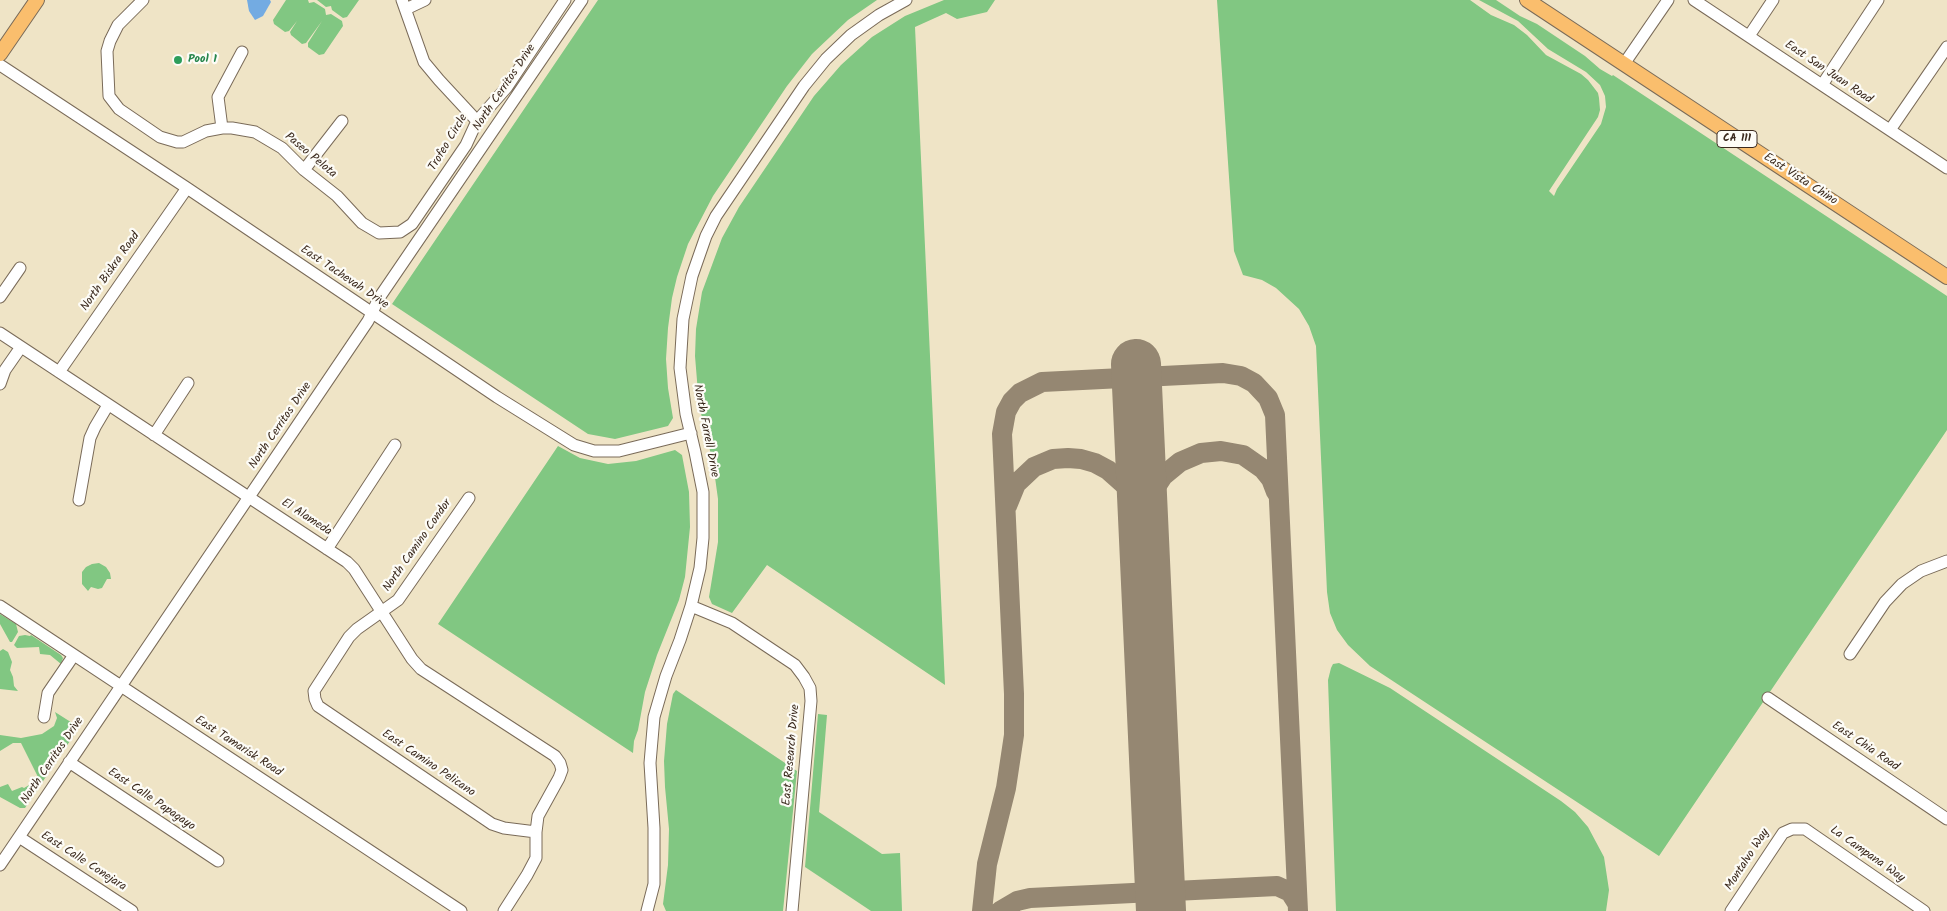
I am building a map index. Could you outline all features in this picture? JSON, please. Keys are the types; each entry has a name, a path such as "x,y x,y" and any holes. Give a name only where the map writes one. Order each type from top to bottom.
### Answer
{"main road":[{"path":"0,54 37,0"},
{"name":"East Vista Chino","path":"1527,0 1947,277"}],"street":[{"name":"Paseo Pelota","path":"143,0 118,25 107,51 109,96 119,109 160,137 169,140 183,142 206,131 222,128 255,132 282,148 304,170 337,196 362,224 379,233 400,232"},
{"path":"425,0 404,5 424,62 438,80 477,121"},
{"name":"Trofeo Circle","path":"400,232 412,224 430,199 466,145 477,121 507,87 565,0"},
{"name":"North Cerritos Drive","path":"1,861 249,498 372,313 410,252 582,0"},
{"name":"North Farrell Drive","path":"647,911 654,884 650,742 654,717 666,676 691,606 702,554 704,522 700,476 681,387 680,352 686,298 696,261 716,216 804,86 826,59 865,25 906,0"},
{"path":"1624,64 1668,0"},
{"name":"East San Juan Road","path":"1694,0 1947,168"},
{"path":"1749,36 1773,0"},
{"path":"1822,85 1878,0"},
{"path":"1890,130 1947,48"},
{"path":"222,128 218,96 242,52"},
{"name":"East Tachevah Drive","path":"0,65 497,397 574,445 594,450 619,452 690,433"},
{"path":"304,170 342,121"},
{"name":"North Biskra Road","path":"59,372 186,188"},
{"path":"400,232 410,252"},
{"path":"0,297 20,268"},
{"name":"El Alameda","path":"0,333 327,549 354,569 412,659 421,668 555,756 562,770 538,816 536,832"},
{"path":"0,384 6,370 21,347"},
{"path":"154,435 188,383"},
{"path":"79,500 90,438 94,427 108,405"},
{"path":"327,549 395,445"},
{"name":"North Camino Condor","path":"314,699 314,691 349,637 357,629 398,600 469,498"},
{"path":"1850,654 1885,602 1898,588 1921,571 1947,562"},
{"name":"East Tamarisk Road","path":"0,606 461,911"},
{"name":"East Research Drive","path":"691,606 732,622 794,664 810,688 810,707 792,911"},
{"path":"44,717 48,693 74,655"},
{"name":"East Chia Road","path":"1768,698 1947,819"},
{"name":"East Camino Pelicano","path":"314,699 318,706 492,824 504,828 536,832"},
{"name":"East Calle Papagayo","path":"69,762 218,861"},
{"name":"Montalvo Way","path":"1731,911 1783,833 1792,829"},
{"name":"La Campana Way","path":"1792,829 1805,829 1924,911"},
{"path":"504,911 536,858 536,832"},
{"name":"East Calle Conejara","path":"19,837 132,911"}],"green space":[{"path":"286,0 308,0 309,3 314,2 325,9 326,15 331,14 342,21 343,26 324,54 319,55 308,47 308,43 322,21 306,43 302,44 290,32 297,21 289,31 285,32 274,24 273,20"},
{"path":"317,0 359,0 347,17 343,18 332,10 331,6 326,7"},
{"path":"598,0 877,0 848,20 812,54 787,86 713,196 688,244 672,298 666,359 673,418 668,426 615,439 588,434 392,304"},
{"path":"944,0 995,0 987,12 957,19 946,13 915,27 945,685 767,565 732,613 712,604 709,597 718,542 718,499 713,463 699,405 695,356 696,329 702,292 722,238 739,207 814,96 841,65 872,37 905,16"},
{"path":"1217,0 1470,0 1491,15 1514,25 1527,35 1546,55 1581,74 1598,93 1600,110 1598,117 1549,191 1554,196 1601,124 1606,107 1605,96 1600,85 1586,72 1548,49 1518,21 1479,0 1496,0 1520,16 1537,24 1585,56 1600,69 1613,75 1947,296 1947,430 1659,856 1370,666 1348,645 1337,630 1330,613 1327,592 1316,346 1309,326 1299,309 1276,288 1262,280 1243,275 1234,251"},
{"path":"558,446 580,458 608,464 636,461 675,450 682,455 689,492 690,527 685,577 679,600 657,655 645,692 633,753 438,624"},
{"path":"99,563 106,567 111,579 107,579 102,588 91,587 88,591 82,584 82,572 86,567"},
{"path":"0,614 16,624 18,632 12,642 10,642 0,624"},
{"path":"31,635 61,655 63,658 61,664 50,655 40,654 39,647 17,648 14,645 19,636"},
{"path":"3,649 8,652 12,662 10,670 14,686 18,691 0,689 0,651"},
{"path":"1339,663 1390,688 1575,812 1588,827 1604,857 1609,890 1606,911 1336,911 1328,680 1333,664"},
{"path":"676,690 797,771 783,911 666,911 663,904 668,865 669,829 664,761 667,724 673,694"},
{"path":"55,712 77,726 73,730 76,732 25,808 20,808 0,797 0,787 8,784 12,791 24,788 36,781 38,777 21,743 13,743 0,751 0,735 21,738 42,734 54,726 57,718"},
{"path":"818,714 827,715 819,812 882,854 900,853 902,911 871,911 805,867"}],"water":[{"path":"247,0 270,0 271,2 263,16 255,20 249,11"}],"taxiway":[{"path":"982,911 987,864 1006,788 1014,735 1014,694 1002,434 1006,412 1012,401 1020,393 1042,382 1223,373 1241,376 1254,383 1268,398 1275,415 1298,911"},
{"path":"1144,526 1150,496 1163,476 1180,462 1201,453 1221,451 1243,455 1263,469 1271,479 1276,492"},
{"path":"1007,506 1016,484 1034,467 1053,459 1081,459 1095,463 1108,470 1126,486 1138,508 1144,532"},
{"path":"1000,911 1017,901 1030,898 1277,886 1290,892 1297,903"}],"runway":[{"path":"1136,364 1161,911"}],"place":[{"name":"Pool 1","path":"178,60"}]}
